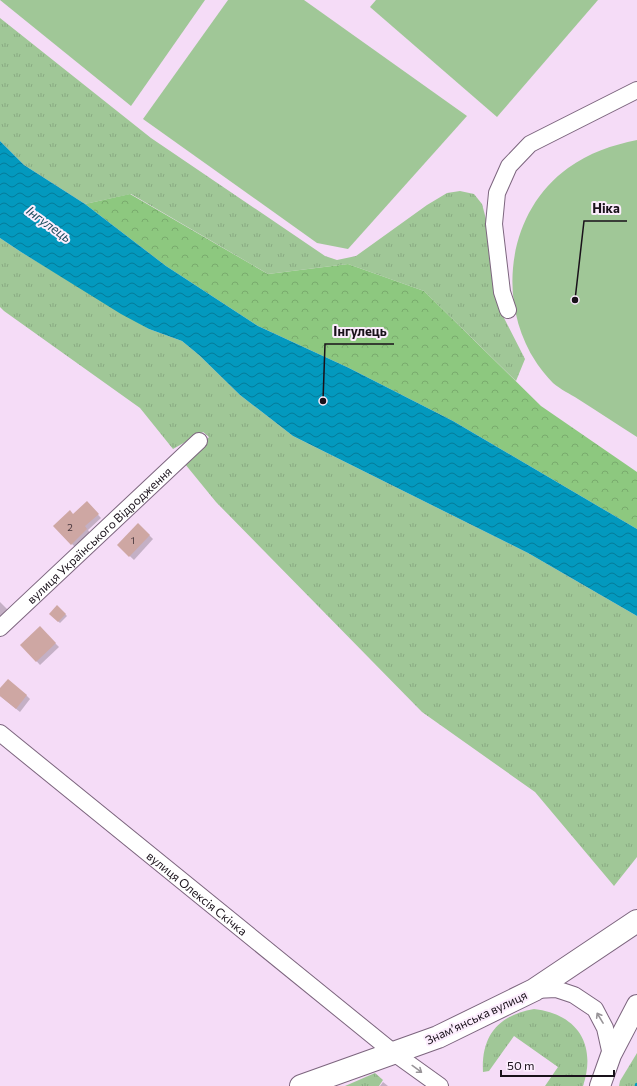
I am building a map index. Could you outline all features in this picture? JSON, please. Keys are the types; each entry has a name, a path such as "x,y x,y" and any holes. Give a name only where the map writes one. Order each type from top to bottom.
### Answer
{"highway":[{"name":"Знамʼянська вулиця","path":"301,1086 438,1037 534,990 637,921"}],"main road":[{"path":"600,1086 611,1055 637,1005"}],"street":[{"path":"508,310 502,292 494,224 497,193 510,166 530,144 637,90"},
{"name":"вулиця Українського Відродження","path":"0,628 198,441"},
{"name":"вулиця Олексія Скічка","path":"0,733 394,1053 440,1086"},
{"path":"534,990 556,989 574,995 595,1009 606,1028 611,1055"}],"green space":[{"path":"0,0 205,0 131,106"},
{"path":"228,0 304,0 467,116 348,249 317,243 143,119"},
{"path":"376,0 598,0 497,117 370,7"},
{"path":"0,18 151,138 325,256 337,260 356,256 427,205 447,193 460,191 474,194 482,204 490,234 502,314 525,359 516,381 424,291 348,264 268,274 131,194 85,204 24,165 0,141"},
{"path":"637,140 637,437 553,383 546,375 536,362 523,338 516,312 512,285 514,259 521,233 532,208 547,186 568,168 584,158 610,147"},
{"path":"130,194 268,274 348,264 424,291 541,406 637,472 637,529 453,421 349,368 258,326 166,266 85,204"},
{"path":"0,238 149,329 182,341 199,355 240,395 293,436 528,553 637,616 637,857 614,886 535,792 422,712 216,502 185,464 209,437 203,432 173,449 140,408 0,307"},
{"path":"534,1009 549,1012 562,1017 572,1024 580,1034 585,1044 587,1057 587,1071 583,1086 545,1086 558,1067 514,1036 489,1071 483,1072 485,1047 489,1037 495,1029 511,1016"},
{"path":"637,1053 637,1086 619,1086 620,1081"},
{"path":"375,1073 383,1080 379,1086 345,1086"}],"water":[{"path":"0,141 24,165 85,204 166,266 258,326 349,368 453,421 637,529 637,616 528,553 293,436 240,395 199,355 182,341 149,329 121,314 0,238"}],"building":[{"path":"87,501 99,514 85,526 87,529 71,545 53,526 70,510 73,514"},
{"path":"138,523 150,535 129,557 117,545"},
{"path":"57,605 66,614 58,622 49,614"},
{"path":"40,626 56,643 36,662 20,645"},
{"path":"8,679 27,695 16,709 0,696 0,688"}],"place":[{"name":"Ніка","path":"575,300"},
{"name":"Інгулець","path":"323,401"}]}
